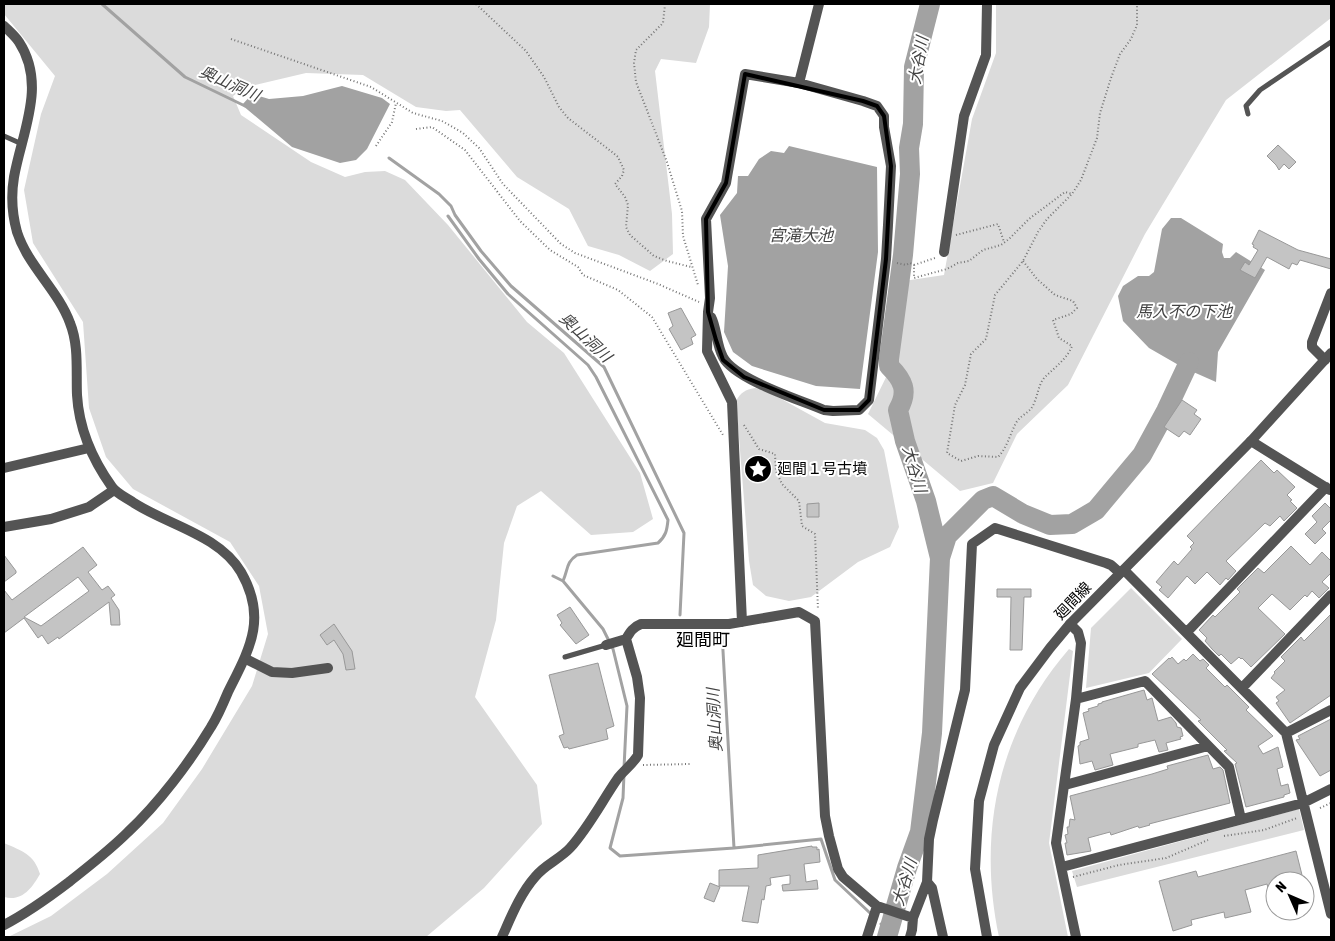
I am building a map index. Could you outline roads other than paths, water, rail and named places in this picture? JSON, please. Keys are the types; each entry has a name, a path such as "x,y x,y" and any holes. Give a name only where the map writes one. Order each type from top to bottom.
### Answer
{"street":[{"path":"799,83 819,4"},
{"path":"944,252 964,116 986,55 987,4"},
{"path":"4,26 18,40 22,47 28,61 32,85 31,110 14,178 12,204 18,233 28,256 60,303 70,323 75,342 80,423 89,448 114,490 145,510 202,538 224,553 240,571 253,604 254,622 252,639 246,659 212,726 174,779 131,830 106,852 42,902 4,925"},
{"path":"709,306 716,340 723,360 744,377 833,412 859,410 869,400 886,259 891,166 884,127 884,116 877,106 799,83 745,74 726,183 706,219 709,306 707,351 732,402 742,622"},
{"path":"1328,356 1312,347 1312,342 1331,294"},
{"name":"廻間線","path":"987,937 974,869 979,801 994,745 1020,688 1070,624 1251,441 1328,356"},
{"path":"1187,632 1328,489 1251,441"},
{"path":"4,468 89,448"},
{"path":"4,527 51,519 89,508 114,490"},
{"path":"910,937 912,930 908,916 927,882 929,839 965,690 972,544 995,528 1106,563 1122,572 1187,632 1286,733 1331,914"},
{"path":"1242,688 1331,595"},
{"path":"611,644 626,639 636,626 641,624 729,624 799,612 815,621 825,816 838,869 843,877 877,906 908,916"},
{"path":"1070,624 1078,632 1081,643 1076,699 1056,843 1076,937"},
{"path":"502,937 521,898 535,876 569,848 585,829 638,755 640,698 637,677 626,639"},
{"path":"246,659 272,672 292,673 328,668"},
{"path":"1076,699 1144,681 1229,767 1241,819"},
{"path":"1286,733 1331,710"},
{"path":"1065,785 1208,746"},
{"path":"1062,867 1241,819 1305,808 1331,789"},
{"path":"927,882 932,888 943,937"},
{"path":"867,937 877,906"}],"lane":[{"path":"1248,114 1246,106 1260,90 1331,42"},
{"path":"4,136 22,144"},
{"path":"565,658 611,644"}],"water":[{"path":"342,86 382,98 390,104 367,149 356,160 340,163 292,147 242,105 252,94 269,99 303,96"},
{"name":"宮滝大池","path":"789,146 877,167 878,252 860,389 816,386 752,366 733,352 724,332 728,266 720,215 737,193 738,176 748,176 759,159 771,151 784,153"},
{"name":"馬入不の下池","path":"1171,218 1181,218 1223,244 1222,252 1224,258 1230,258 1236,252 1265,270 1218,352 1216,382 1182,367 1149,348 1123,321 1118,296 1123,286 1138,276 1149,276 1154,272 1162,229"}],"waterway":[{"name":"奥山洞川","path":"102,4 185,77 245,106"},
{"name":"大谷川","path":"887,937 907,868 920,832 932,733 940,558 926,501 905,441 898,410 903,397 903,386 898,376 889,366 903,255 910,174 909,148 913,124 914,67 930,4"},
{"name":"奥山洞川","path":"389,158 439,194 451,206 455,215 481,251 511,286 604,367 684,533 680,615"},
{"path":"448,216 479,259 508,294 588,365 596,377 668,520 666,533 658,543 577,555 569,563 563,581"},
{"path":"940,558 947,536 983,500 993,496 1023,514 1050,525 1072,524 1096,510 1142,455 1166,411 1189,362"},
{"path":"553,576 563,581 603,629 613,649 627,706 624,768"},
{"name":"奥山洞川","path":"680,634 722,633 734,848"},
{"path":"624,774 623,798 610,848 620,856 734,848 821,839 835,880 870,913"},
{"path":"881,924 889,931"}],"place":[{"name":"廻間１号古墳","path":"758,469"}],"district":[{"name":"廻間町","path":"703,640"}]}
